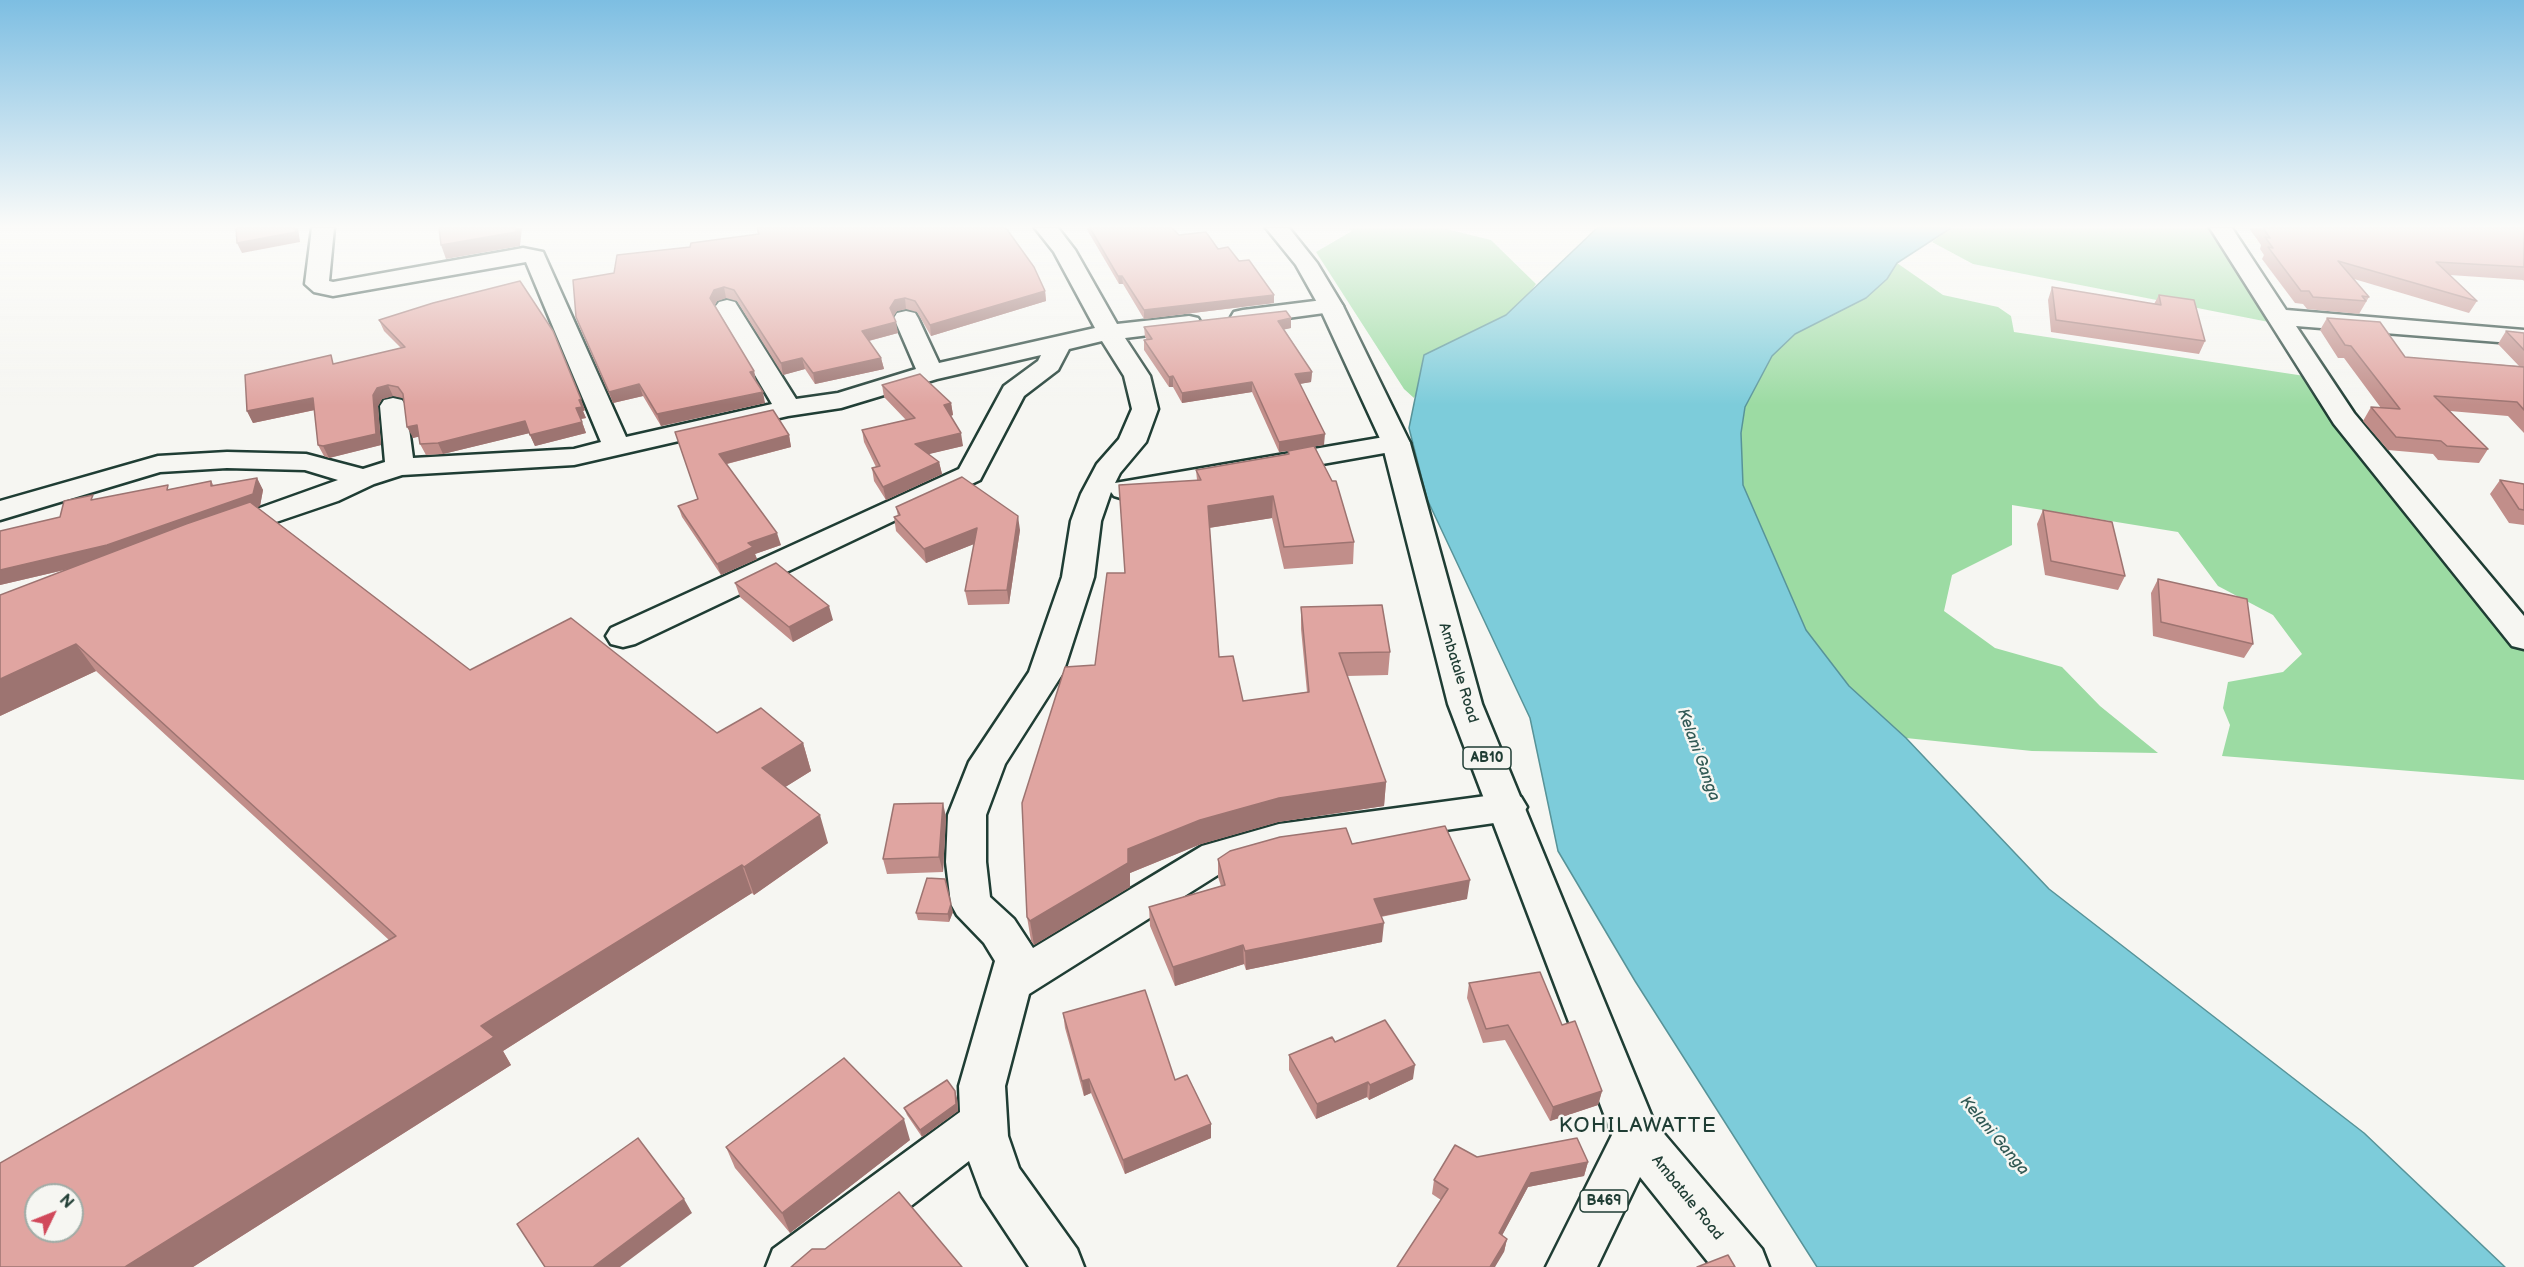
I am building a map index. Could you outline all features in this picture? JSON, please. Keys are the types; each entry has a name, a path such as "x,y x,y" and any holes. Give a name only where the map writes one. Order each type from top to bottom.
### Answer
{"street":[{"path":"323,287 333,289 343,287"},
{"path":"548,287 617,447"},
{"path":"1059,1267 999,1180 982,1123 982,1086 1013,982 1017,959 999,931 971,904 966,862 967,814 987,762 1046,674 1078,577 1086,521 1096,494 1107,470 1132,442 1145,409 1137,376 1108,332 1084,287"},
{"name":"Ambatale Road","path":"1320,287 1396,443 1465,704 1508,807 1636,1136 1744,1267"},
{"path":"2260,287 2344,418 2524,638"},
{"path":"201,538 327,495 364,478 400,467 574,457 668,438 788,408 841,400 930,373 1108,332 1331,306"},
{"path":"727,307 788,408"},
{"path":"2279,317 2524,337"},
{"path":"906,318 930,373"},
{"path":"623,636 970,474 1013,392 1049,365 1058,345"},
{"path":"393,406 400,467"},
{"path":"1096,494 1396,443"},
{"path":"0,511 42,496 158,464 227,460 306,462 364,478"},
{"path":"1013,982 1216,857 1279,839 1508,807"},
{"path":"792,1267 982,1123"},
{"name":"B469","path":"1571,1267 1636,1136"}],"green space":[{"path":"1339,287 1534,287 1514,315 1435,356 1414,398 1404,389"},
{"path":"1878,287 1932,287 1943,295 1998,307 2011,316 2014,332 2318,378 2524,638 2524,780 2222,756 2230,725 2223,708 2228,682 2283,672 2302,654 2273,615 2218,586 2178,532 2012,505 2012,545 1952,575 1944,611 1995,648 2062,667 2100,706 2158,753 2032,751 1906,738 1849,686 1806,630 1743,485 1741,433 1745,407 1772,356 1795,334 1866,298"},
{"path":"2091,287 2259,287 2284,325"}],"water":[{"name":"Kelani Ganga","path":"1535,287 1878,287 1866,298 1795,334 1772,356 1745,407 1741,433 1743,485 1806,630 1849,686 1906,738 2049,889 2364,1133 2505,1267 1817,1267 1635,981 1558,851 1530,718 1427,499 1409,428 1424,355 1506,315"}],"building":[{"path":"496,287 524,287 553,331 581,399 579,400 582,407 576,408 582,422 530,435 525,421 438,443 420,444 417,425 407,427 403,394 398,387 388,385 377,388 373,395 376,434 323,446 318,445 313,398 247,411 245,375 331,355 333,364 405,347 379,320"},
{"path":"574,287 724,287 714,290 710,298 754,371 750,372 763,392 657,414 639,384 609,392 576,317"},
{"path":"724,287 1043,287 1045,291 930,325 915,301 905,298 895,300 890,308 896,322 862,331 881,358 813,373 802,358 781,363 734,290"},
{"path":"1129,287 1268,287 1274,295 1144,310"},
{"path":"2052,287 2161,305 2159,295 2194,300 2205,341 2056,320"},
{"path":"2298,287 2360,287 2369,297 2362,296 2366,301 2313,297 2309,291 2301,291"},
{"path":"2429,287 2462,287 2477,301"},
{"path":"1286,311 1291,318 1278,321 1312,372 1295,374 1325,434 1279,442 1252,382 1182,393 1173,376 1169,377 1144,340 1152,339 1144,327"},
{"path":"2327,318 2380,322 2405,357 2524,367 2524,410 2517,402 2434,396 2488,449 2447,446 2441,441 2396,437 2371,407 2400,409 2351,346 2345,345"},
{"path":"2506,331 2524,333 2524,350"},
{"path":"920,374 951,403 944,405 961,433 915,444 939,462 883,487 872,468 880,466 862,430 915,418 882,385"},
{"path":"773,410 789,435 719,454 777,533 748,543 753,547 717,564 678,506 698,499 675,432"},
{"path":"1314,446 1332,481 1336,481 1354,542 1284,547 1273,496 1208,506 1219,657 1233,656 1243,701 1309,692 1301,607 1382,605 1390,652 1339,653 1386,782 1279,798 1200,820 1128,849 1128,863 1030,921 1027,917 1022,803 1065,667 1095,665 1107,573 1125,573 1119,485 1201,480 1196,470 1289,454 1288,451"},
{"path":"962,477 1018,516 1007,590 965,591 977,528 924,549 894,517 900,515 896,507"},
{"path":"257,478 253,494 107,545 0,570 0,531 60,517 64,501 93,495 91,500 168,485 167,490 211,481 211,486"},
{"path":"2500,480 2524,484 2524,510 2519,509"},
{"path":"250,502 470,670 571,618 717,733 761,708 803,743 762,768 820,815 744,867 742,865 481,1026 494,1037 125,1267 0,1267 0,1163 396,936 76,644 0,679 0,595"},
{"path":"2043,510 2112,522 2125,576 2051,561"},
{"path":"776,563 829,606 789,627 735,583"},
{"path":"2158,579 2247,599 2253,644 2161,622"},
{"path":"943,803 939,857 883,859 894,804"},
{"path":"1445,826 1470,880 1374,899 1384,923 1245,951 1243,945 1173,967 1149,907 1225,885 1218,859 1230,851 1280,837 1346,828 1352,844"},
{"path":"927,878 945,879 951,904 948,914 916,913"},
{"path":"1540,972 1562,1025 1575,1021 1602,1091 1553,1107 1508,1025 1486,1029 1469,983"},
{"path":"1145,990 1175,1080 1187,1075 1211,1124 1123,1160 1089,1079 1082,1081 1063,1013"},
{"path":"1385,1020 1415,1065 1370,1085 1368,1082 1317,1104 1289,1055 1332,1037 1335,1042"},
{"path":"844,1058 904,1119 782,1213 726,1147"},
{"path":"947,1080 955,1091 956,1104 920,1130 904,1108"},
{"path":"638,1138 684,1199 593,1267 545,1267 517,1224"},
{"path":"1577,1138 1588,1162 1531,1173 1499,1233 1507,1239 1490,1267 1397,1267 1448,1189 1434,1180 1455,1145 1477,1157"},
{"path":"899,1192 962,1267 791,1267 812,1249 825,1249"},
{"path":"1728,1255 1735,1267 1697,1267"}],"district":[{"name":"KOHILAWATTE","path":"1638,1127"}]}
